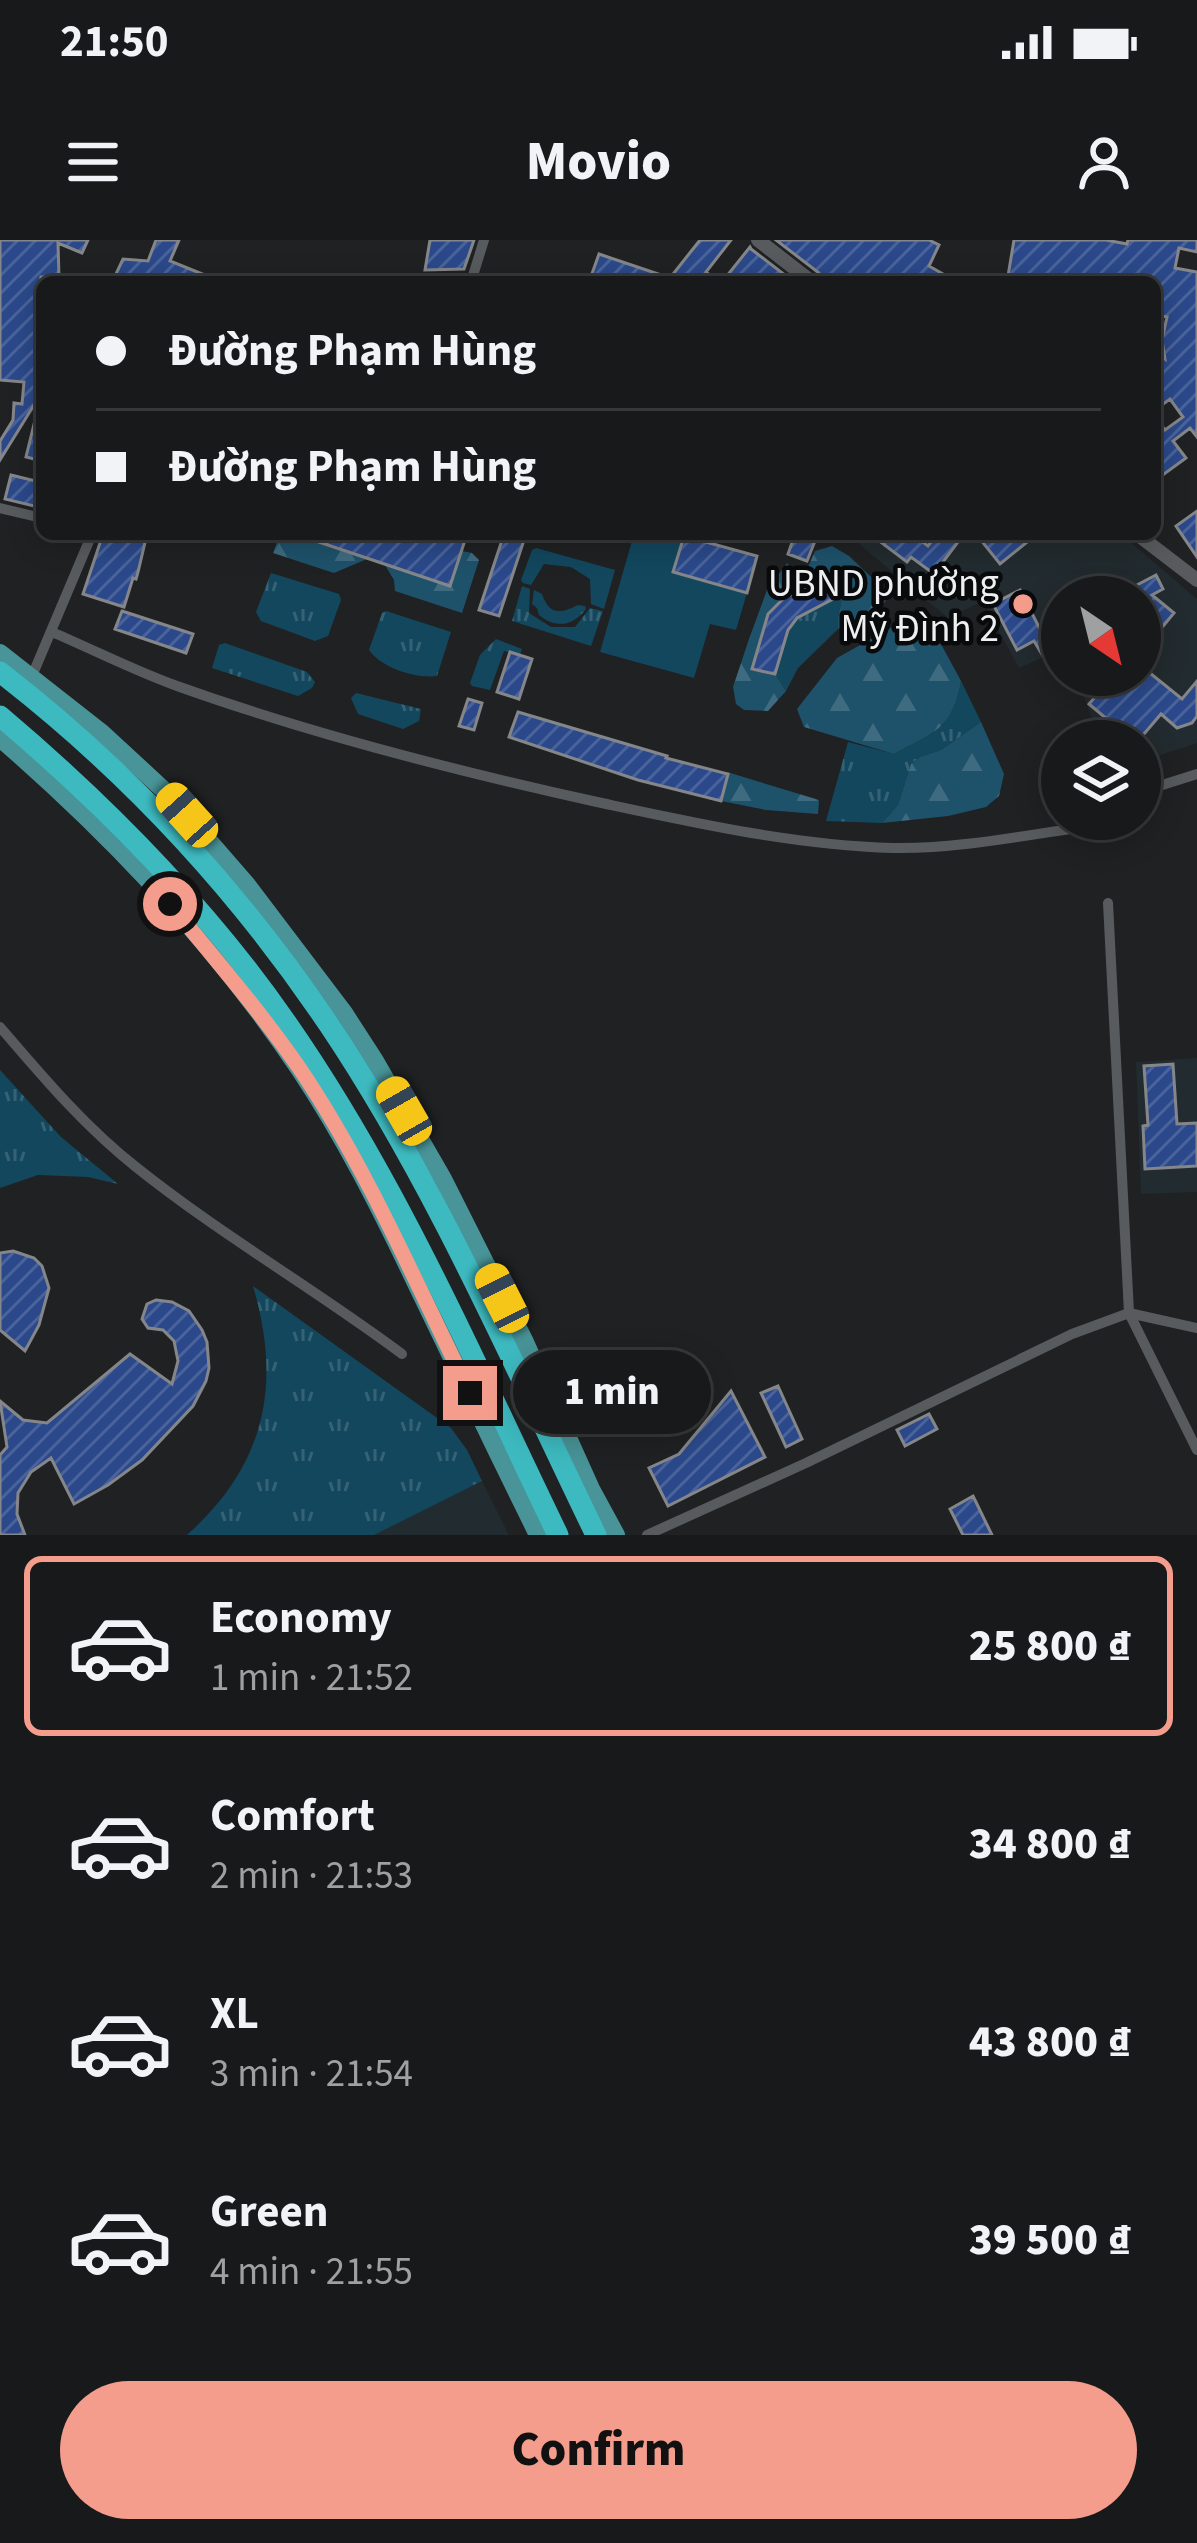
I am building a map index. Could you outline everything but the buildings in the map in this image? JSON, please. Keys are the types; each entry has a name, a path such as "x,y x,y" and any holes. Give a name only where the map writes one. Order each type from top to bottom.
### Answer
{"highway":[{"path":"0,672 158,812 277,951 331,1027 418,1174 596,1535"},
{"path":"0,716 71,776 192,901 302,1046 388,1190 558,1535"}],"main road":[{"path":"0,653 102,733 168,794 233,868 335,1000 443,1179 616,1535"},
{"path":"0,738 59,789 170,904 301,1071 382,1214 538,1535"},
{"path":"344,1144 404,1111"}],"street":[{"path":"472,276 484,240"},
{"path":"758,240 804,276"},
{"path":"0,508 33,516"},
{"path":"32,676 90,540"},
{"path":"1145,540 1196,577"},
{"path":"52,632 174,685 369,747 715,828 806,842 897,848 1041,833"},
{"path":"1161,785 1197,774"},
{"path":"1108,903 1129,1313 1197,1450"},
{"path":"0,1027 131,1164 402,1354"},
{"path":"647,1535 1072,1334 1129,1313 1197,1328"}],"shaded area":[{"path":"854,540 1128,540 1197,599 1197,743 1161,755 1161,720 1092,720 1084,696 1161,696 1161,576 1041,576 1041,658 1019,668 983,601 948,618"},
{"path":"1197,1058 1197,1192 1141,1194 1136,1062"},
{"path":"482,1481 509,1535 374,1535"}],"green space":[{"path":"278,540 308,540 367,559 334,573 273,553"},
{"path":"632,540 683,540 674,572 747,593 736,630 710,624 694,678 600,652"},
{"path":"832,546 888,593 874,612 838,629 842,599 837,580 808,567 815,551"},
{"path":"536,548 615,570 604,609 591,604 590,579 571,567 544,564 531,585 523,583"},
{"path":"462,551 479,560 462,613 395,591 385,565 450,586"},
{"path":"787,563 806,587 773,611 752,668 775,674 786,691 768,711 744,710 736,704 733,687 767,590"},
{"path":"271,573 339,594 328,636 315,641 261,621 256,612"},
{"path":"823,575 843,590 838,629 798,668 786,691 775,674 788,630 797,618 833,599"},
{"path":"522,586 530,589 529,613 551,627 575,627 590,608 603,611 591,646 512,621"},
{"path":"534,590 556,611 578,605 586,609 570,622 552,622 532,604"},
{"path":"386,611 451,632 437,676 400,671 369,650"},
{"path":"912,616 942,646 961,681 952,710 939,728 894,754 804,727 797,709 837,658"},
{"path":"496,639 522,649 520,655 504,651 490,690 472,686 480,655"},
{"path":"225,643 307,672 315,682 298,696 212,668 219,645"},
{"path":"961,681 981,722 911,764 898,805 882,823 826,821 848,742 894,754 920,740 946,720"},
{"path":"356,693 421,709 419,721 403,729 358,714 351,698"},
{"path":"981,722 1004,774 999,796 986,807 948,816 882,823 898,805 911,764"},
{"path":"727,772 819,800 818,814 721,801"},
{"path":"0,1070 61,1137 118,1184 88,1177 38,1175 0,1188"},
{"path":"253,1286 451,1428 482,1481 374,1535 187,1535 235,1480 260,1421 266,1356"}],"place":[{"name":"UBND phường Mỹ Đình 2","path":"1023,604"}],"route":[{"path":"170,904 301,1071 382,1214 470,1393"}]}
